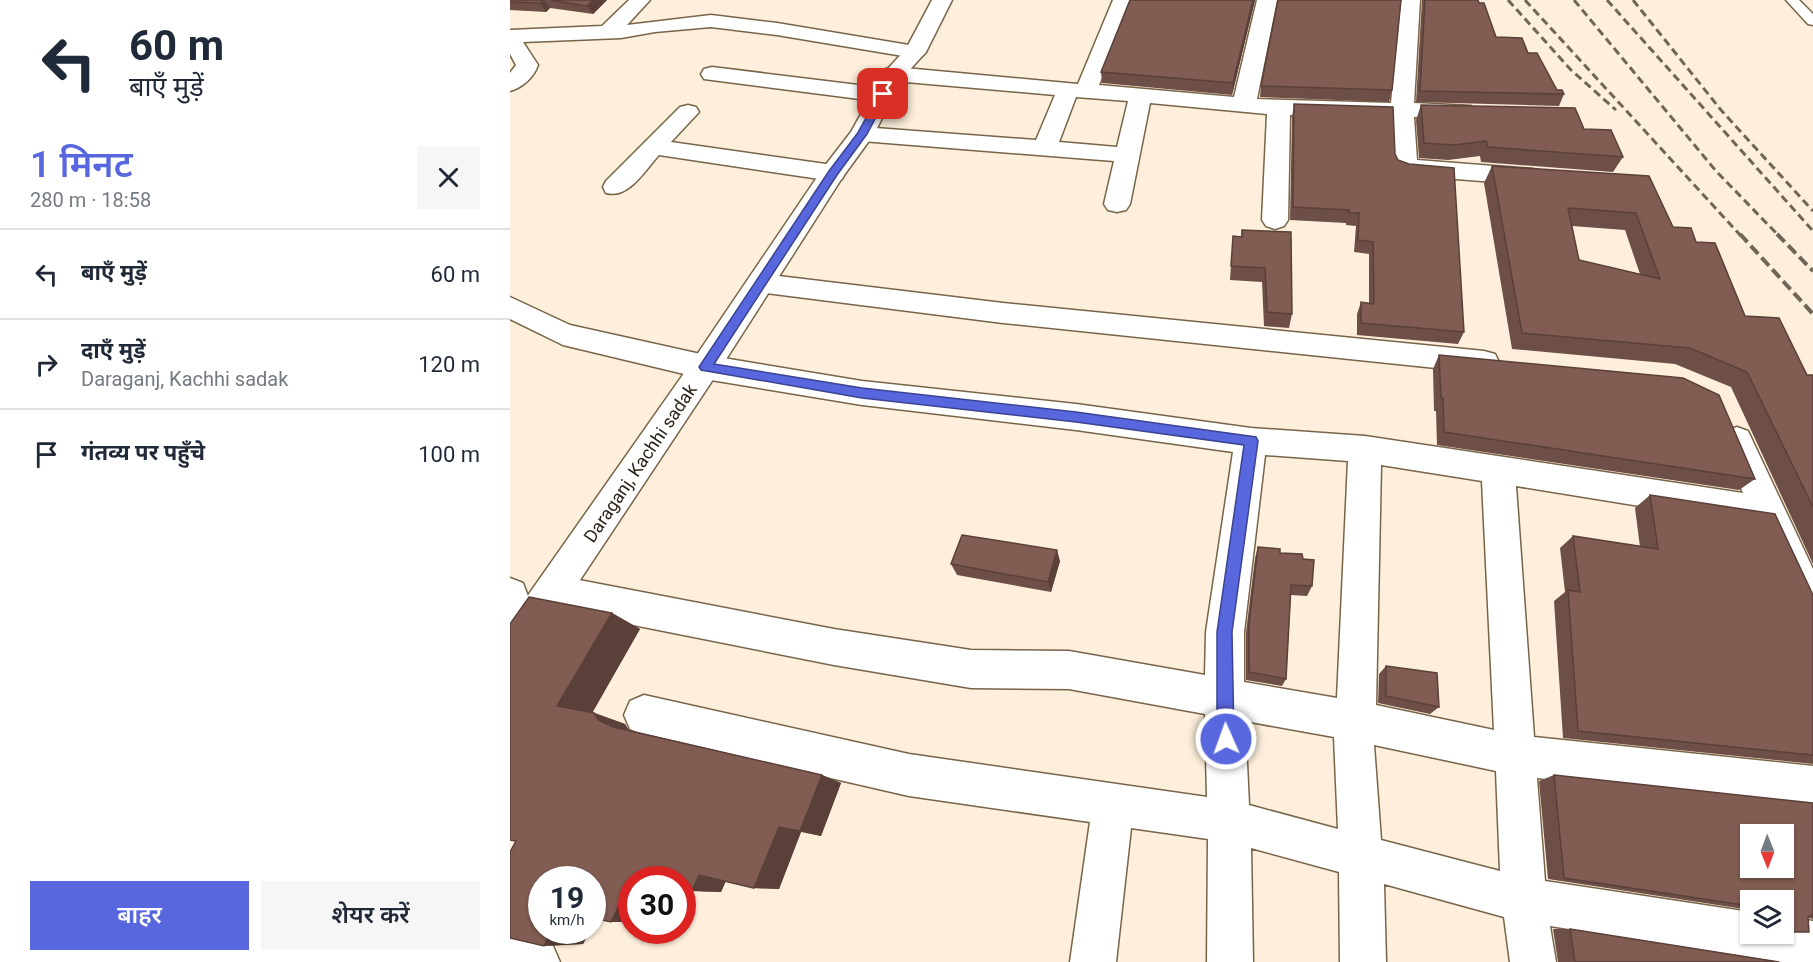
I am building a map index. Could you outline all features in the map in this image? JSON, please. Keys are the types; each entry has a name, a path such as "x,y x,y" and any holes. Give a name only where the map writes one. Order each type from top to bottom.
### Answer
{"street":[{"path":"607,33 640,0"},
{"name":"Daraganj, Kachhi sadak","path":"517,643 705,367 833,173 862,134 888,84 915,52 942,0"},
{"path":"1045,147 1123,0"},
{"path":"1245,105 1267,0"},
{"path":"1411,2 1402,110 1405,167 1553,178"},
{"path":"510,84 525,71 527,65 510,36 607,33 711,21 777,29 915,52"},
{"path":"712,74 888,84 1077,90 1279,108 1485,112"},
{"path":"1117,204 1140,97"},
{"path":"1275,220 1279,108"},
{"path":"615,187 688,112"},
{"path":"862,134 1127,155"},
{"path":"653,147 833,173"},
{"path":"760,284 1003,313 1513,364"},
{"path":"510,307 563,334 705,367 862,393 1076,417 1251,441 1365,449 1768,512"},
{"path":"1728,418 1768,512 1813,607"},
{"path":"1230,962 1229,821 1224,698 1225,632 1251,441"},
{"path":"1363,962 1361,858 1354,720 1361,605 1365,449"},
{"path":"1498,471 1524,900 1533,962"},
{"path":"553,592 834,647 986,670 1069,670 1354,720 1516,755 1813,787"},
{"path":"510,595 517,643"},
{"path":"644,716 909,775 1229,821 1524,900 1813,944"},
{"path":"1093,962 1113,804"},
{"path":"510,955 537,962"}],"lane":[{"path":"1792,0 1813,21"}],"building":[{"path":"510,0 543,0 540,3 510,2"},
{"path":"550,0 593,0 587,6"},
{"path":"1130,0 1253,0 1233,83 1101,72"},
{"path":"1278,0 1401,0 1392,90 1261,86"},
{"path":"1425,0 1478,0 1479,3 1484,3 1496,37 1522,38 1528,53 1537,53 1557,90 1562,90 1564,94 1420,91"},
{"path":"1294,104 1393,107 1395,154 1398,160 1409,164 1454,168 1464,332 1361,323 1361,302 1374,304 1373,242 1358,240 1359,213 1349,213 1349,210 1293,207"},
{"path":"1421,105 1575,108 1584,129 1611,130 1623,157 1488,147 1486,141 1454,145 1424,143"},
{"path":"1492,166 1649,176 1673,227 1691,228 1696,242 1715,243 1745,316 1779,318 1807,375 1813,375 1813,507 1747,372 1690,348 1522,333","holes":["1568,208 1636,213 1660,279 1579,260"]},
{"path":"1242,230 1291,232 1292,314 1267,312 1265,268 1231,266 1233,236 1242,237"},
{"path":"1439,355 1683,378 1719,395 1755,479 1444,432"},
{"path":"1650,495 1775,514 1813,595 1813,755 1578,731 1568,590 1580,592 1573,536 1658,549"},
{"path":"962,535 1057,550 1048,582 951,564"},
{"path":"1258,547 1280,549 1280,553 1302,554 1303,559 1314,560 1312,586 1291,585 1286,679 1249,672 1249,623"},
{"path":"529,597 612,613 557,706 594,713 598,720 613,727 822,775 800,831 779,827 754,888 699,875 696,882 696,866 618,866 618,908 611,922 606,921 606,866 528,866 528,942 510,938 510,852 516,841 510,840 510,624"},
{"path":"1386,666 1437,673 1439,707 1386,696"},
{"path":"1554,775 1813,803 1813,915 1808,917 1809,932 1794,932 1794,890 1740,890 1740,904 1564,878"},
{"path":"1570,929 1779,962 1575,962"}],"railway":[{"path":"1508,0 1571,70 1616,110"},
{"path":"1525,0 1741,236"},
{"path":"1574,0 1716,171 1779,236"},
{"path":"1607,0 1813,231"},
{"path":"1633,0 1721,110 1813,211"},
{"path":"1740,234 1813,314"},
{"path":"1777,234 1813,271"}],"route":[{"path":"883,94 862,134 833,173 705,367 862,393 1076,417 1251,441 1225,632 1226,739"}]}
